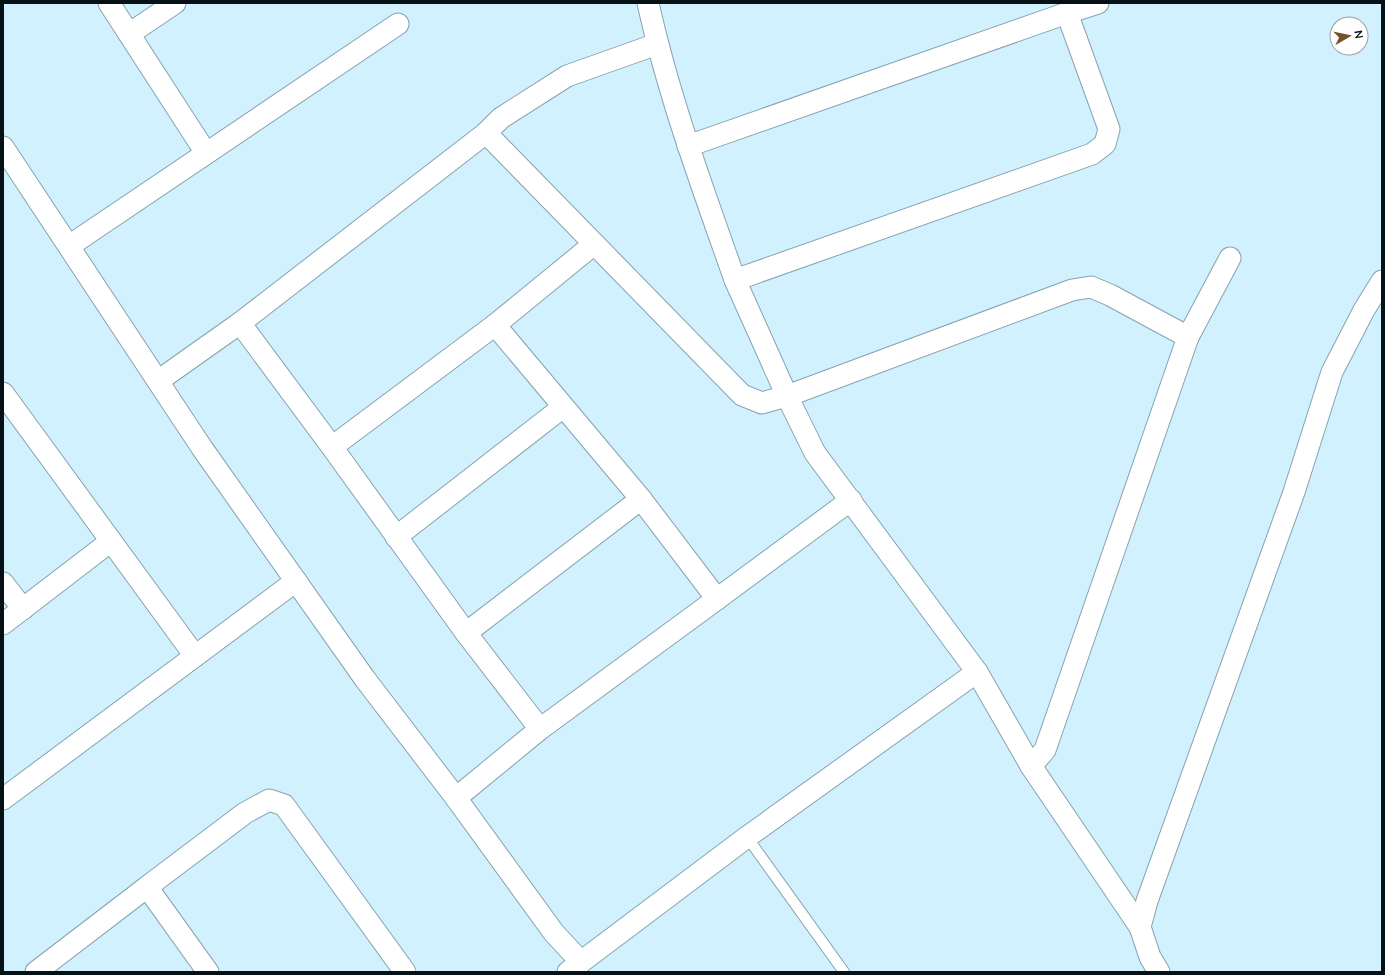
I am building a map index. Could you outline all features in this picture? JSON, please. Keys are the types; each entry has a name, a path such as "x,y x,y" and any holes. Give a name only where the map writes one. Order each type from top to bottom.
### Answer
{"street":[{"path":"109,3 206,153"},
{"path":"129,34 175,3"},
{"path":"688,146 1098,3"},
{"path":"650,4 657,44 688,146 735,280 787,396 816,453 977,672 1031,766 1140,927 1150,957 1159,972"},
{"path":"735,280 1092,154 1105,144 1109,129 1067,13"},
{"path":"69,246 398,24"},
{"path":"158,382 240,323 486,133 501,118 567,76 657,44"},
{"path":"486,133 742,395 762,403 787,396 1072,290 1091,287 1110,295 1188,337"},
{"path":"4,150 202,448 365,679 456,798 554,933 574,967 747,837 977,672"},
{"path":"332,447 495,325 594,244"},
{"path":"1031,766 1045,750 1188,337 1230,258"},
{"path":"1140,927 1153,886 1294,492 1332,372 1364,310 1382,281"},
{"path":"240,323 332,447 466,633 540,729"},
{"path":"495,325 640,499 717,599"},
{"path":"3,393 194,656"},
{"path":"396,537 564,407"},
{"path":"466,633 640,499"},
{"path":"456,798 540,729 850,500"},
{"path":"3,624 111,541"},
{"path":"3,799 296,581"},
{"path":"3,583 22,609"},
{"path":"36,972 245,813 269,800 284,805 405,972"},
{"path":"147,887 208,972"}],"lane":[{"path":"747,837 844,972"}]}
